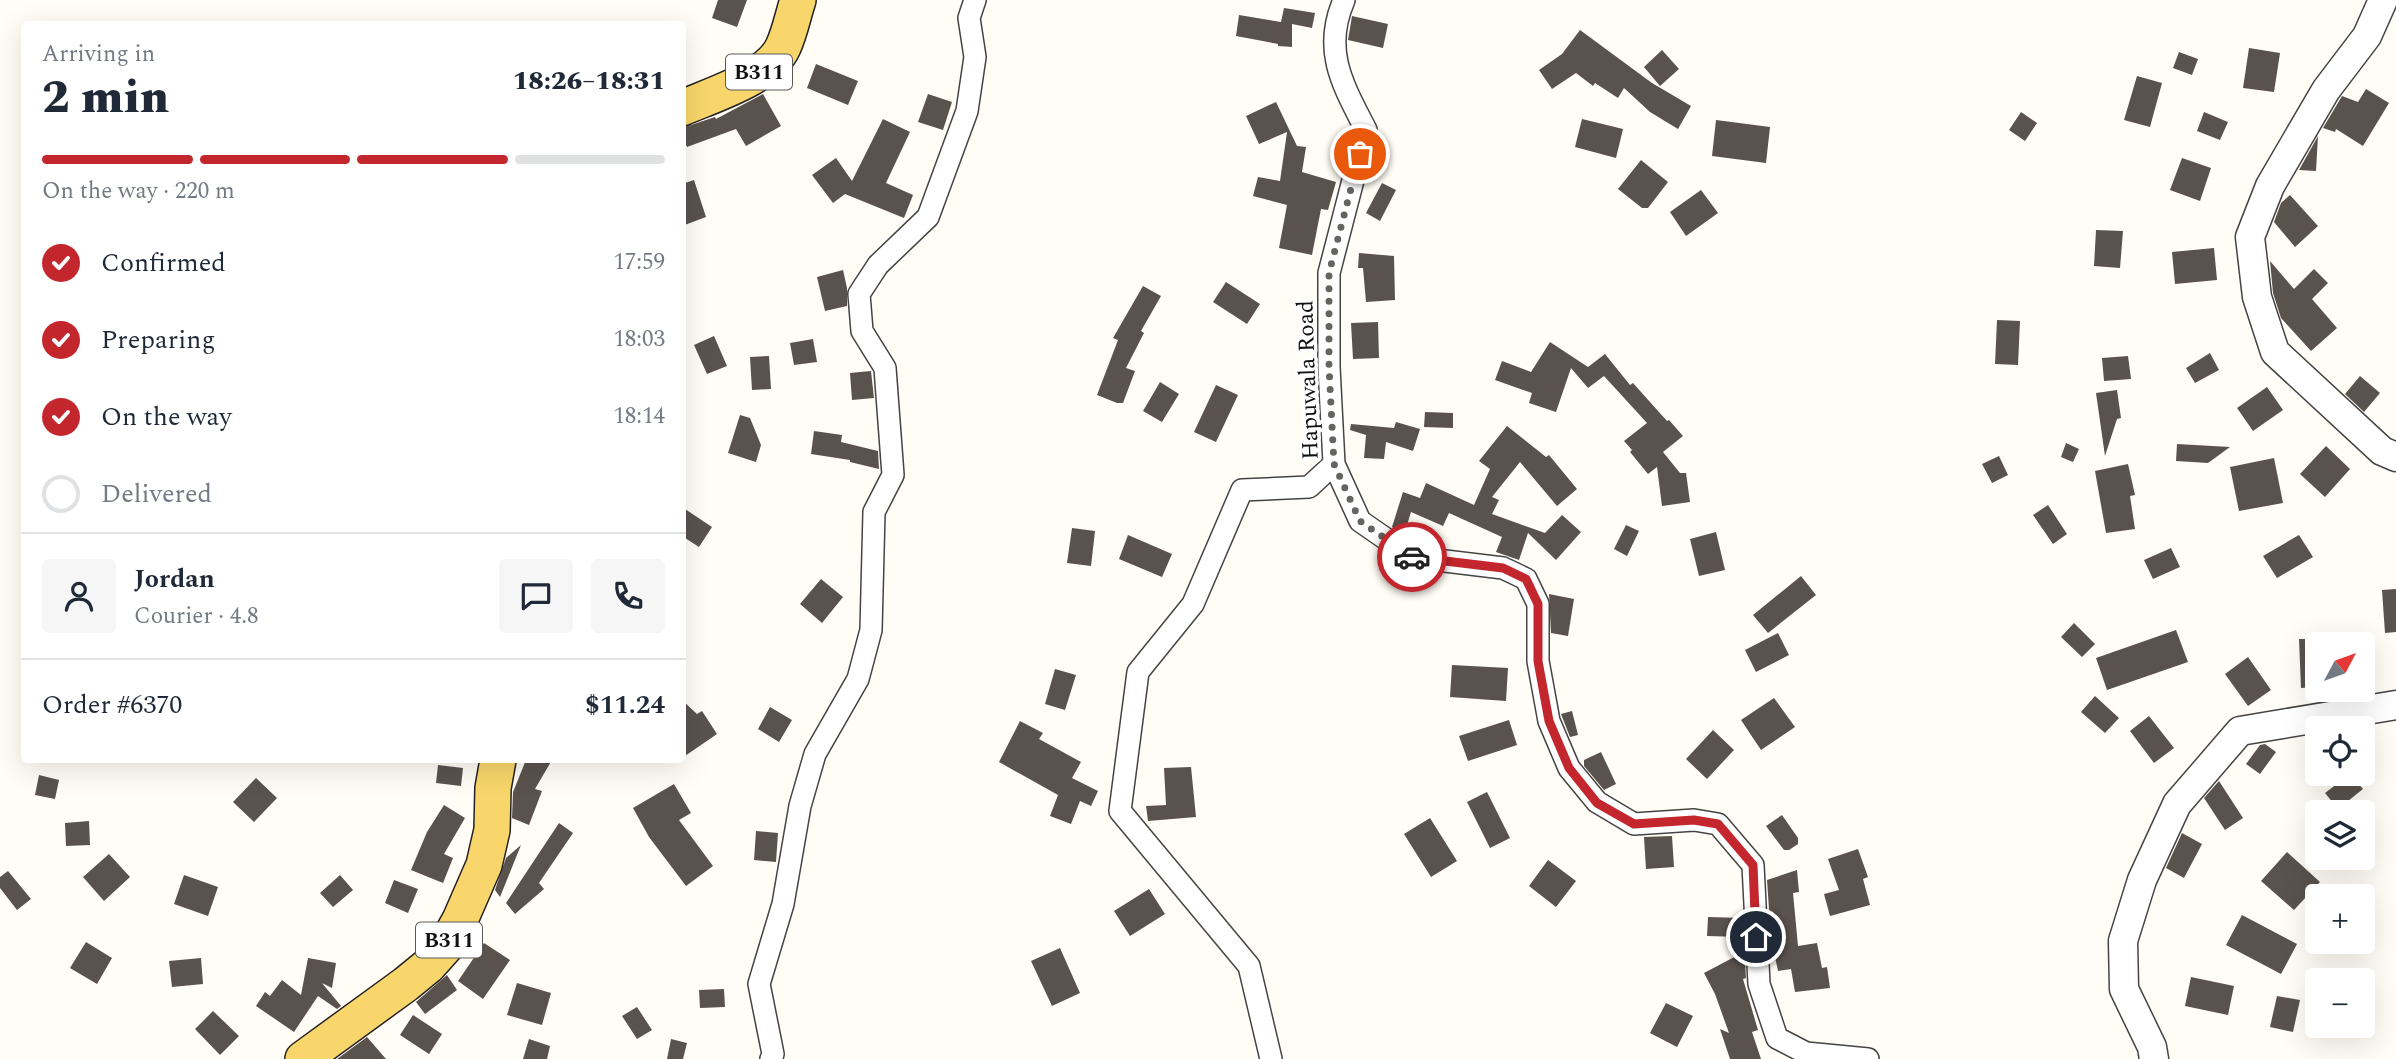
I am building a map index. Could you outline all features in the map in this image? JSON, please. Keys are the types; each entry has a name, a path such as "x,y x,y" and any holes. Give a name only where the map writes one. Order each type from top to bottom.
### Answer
{"main road":[{"name":"B311","path":"686,106 751,78 769,65 783,49 798,0"},
{"name":"B311","path":"303,1059 406,984 445,947 484,865 492,830 493,788 497,763"}],"street":[{"path":"771,1059 773,1054 759,984 783,904 800,806 815,754 858,679 871,630 874,512 893,475 885,368 862,331 859,294 878,265 928,217 967,111 975,57 969,19 975,0"},
{"name":"Hapuwala Road","path":"1344,0 1333,53 1344,88 1366,130 1329,273 1329,367 1334,464 1360,521 1412,557 1503,568 1526,579 1538,604 1538,661 1549,721 1569,768 1597,803 1634,824 1694,820 1718,824 1753,865 1759,984 1777,1038 1806,1053 1868,1059"},
{"path":"2383,0 2367,36 2326,90 2270,186 2250,236 2257,297 2275,352 2382,451 2396,457"},
{"path":"1271,1059 1249,966 1120,811 1138,672 1194,604 1241,490 1309,487 1334,464"},
{"path":"2154,1059 2124,989 2123,941 2142,880 2177,804 2240,732 2396,705"}],"building":[{"path":"718,0 747,0 737,27 712,18"},
{"path":"1284,8 1315,13 1312,28 1292,24 1292,47 1236,36 1239,15 1281,22"},
{"path":"1352,16 1388,24 1383,48 1348,40"},
{"path":"1580,30 1652,83 1691,106 1678,129 1650,112 1624,88 1618,98 1595,83 1593,86 1576,73 1552,89 1539,70 1562,54"},
{"path":"2249,48 2280,53 2274,92 2243,88"},
{"path":"1662,50 1679,69 1660,86 1644,67"},
{"path":"2179,52 2198,59 2192,75 2173,68"},
{"path":"816,64 858,81 848,105 807,88"},
{"path":"2137,76 2162,83 2150,127 2124,120"},
{"path":"2366,89 2389,103 2363,146 2336,129 2335,132 2323,128 2342,96 2358,102"},
{"path":"763,94 781,126 746,146 736,129 687,147 686,127 715,117 716,119"},
{"path":"928,94 952,102 943,130 918,122"},
{"path":"1276,102 1297,146 1306,147 1302,172 1336,182 1328,210 1321,209 1312,255 1279,248 1287,205 1253,196 1258,177 1280,181 1287,132 1259,144 1246,116"},
{"path":"2021,112 2037,123 2025,141 2009,130"},
{"path":"2204,112 2228,122 2220,140 2197,131"},
{"path":"883,119 910,132 886,183 913,195 904,218 845,194 833,203 812,175 836,158 852,181"},
{"path":"1582,119 1623,129 1616,158 1575,147"},
{"path":"1716,120 1770,127 1766,163 1712,156"},
{"path":"2318,136 2316,171 2299,170"},
{"path":"2182,158 2211,168 2200,201 2170,190"},
{"path":"1641,160 1668,182 1648,208 1642,208 1618,189"},
{"path":"694,180 706,217 686,224 686,183"},
{"path":"1382,183 1396,190 1380,221 1366,213"},
{"path":"1701,190 1718,213 1686,236 1670,212"},
{"path":"2290,195 2318,226 2295,247 2274,222 2281,203"},
{"path":"2096,230 2123,231 2120,268 2094,266"},
{"path":"2214,248 2217,280 2175,284 2172,252"},
{"path":"1359,253 1394,256 1395,300 1366,302 1363,268 1358,268"},
{"path":"2270,261 2294,289 2314,269 2328,283 2312,299 2337,328 2311,351 2281,318 2273,293"},
{"path":"843,270 847,306 825,311 817,277"},
{"path":"1226,282 1260,304 1247,324 1213,302"},
{"path":"1143,286 1161,296 1141,331 1144,333 1126,368 1135,371 1123,403 1117,403 1097,395 1118,340 1113,338"},
{"path":"1997,320 2020,321 2018,365 1995,364"},
{"path":"1378,322 1379,358 1353,359 1351,323"},
{"path":"714,336 727,366 707,374 694,345"},
{"path":"813,339 817,362 794,365 790,343"},
{"path":"1550,342 1588,367 1605,354 1630,385 1633,383 1683,436 1663,452 1680,473 1686,473 1690,502 1662,506 1657,467 1648,474 1624,441 1647,423 1604,376 1588,388 1571,368 1556,412 1529,403 1532,393 1495,380 1502,361 1531,372"},
{"path":"2210,353 2219,370 2195,383 2186,368"},
{"path":"769,356 771,389 752,390 750,357"},
{"path":"2128,356 2131,379 2104,381 2102,358"},
{"path":"871,371 874,398 852,400 850,373"},
{"path":"2360,376 2380,393 2364,412 2345,394"},
{"path":"1160,382 1179,394 1162,422 1143,411"},
{"path":"1216,385 1238,395 1216,442 1194,432"},
{"path":"2267,387 2283,410 2253,431 2237,408"},
{"path":"2117,390 2121,418 2117,419 2105,456 2096,393"},
{"path":"1425,412 1453,413 1453,428 1424,427"},
{"path":"740,415 750,418 761,445 756,462 728,453"},
{"path":"1396,422 1420,429 1413,451 1386,442 1384,459 1364,458 1366,435 1350,430 1351,424 1394,428"},
{"path":"1507,426 1546,457 1549,455 1577,489 1557,506 1520,462 1492,497 1499,500 1492,514 1545,533 1562,515 1581,532 1556,560 1528,533 1519,560 1496,552 1502,537 1449,513 1443,526 1411,512 1404,535 1392,527 1403,492 1420,498 1426,483 1474,505 1490,469 1479,461"},
{"path":"814,431 842,435 841,442 878,451 879,469 850,460 811,454"},
{"path":"2066,443 2079,449 2073,462 2061,457"},
{"path":"2177,444 2230,447 2208,463 2176,461"},
{"path":"2326,446 2350,469 2325,497 2300,474"},
{"path":"1999,456 2008,475 1992,483 1982,464"},
{"path":"2274,458 2283,503 2239,511 2230,467"},
{"path":"2128,464 2135,495 2130,496 2135,529 2106,533 2095,471"},
{"path":"2048,505 2067,534 2053,544 2033,515"},
{"path":"686,510 712,527 699,547 686,539"},
{"path":"1626,525 1639,531 1627,556 1614,549"},
{"path":"1072,528 1095,531 1091,566 1067,563"},
{"path":"1716,532 1725,570 1699,576 1690,539"},
{"path":"1128,535 1172,554 1162,577 1119,559"},
{"path":"2299,535 2313,557 2277,578 2263,556"},
{"path":"2171,548 2180,567 2153,579 2144,560"},
{"path":"1801,576 1816,595 1768,633 1753,615"},
{"path":"821,579 843,597 822,623 800,604"},
{"path":"2396,589 2396,632 2385,633 2382,590"},
{"path":"1549,594 1574,599 1568,636 1551,633"},
{"path":"2074,623 2095,644 2082,657 2061,637"},
{"path":"2176,630 2188,662 2107,690 2096,658"},
{"path":"1778,633 1789,655 1756,672 1745,650"},
{"path":"2299,639 2305,639 2305,688 2301,688"},
{"path":"2248,657 2271,690 2248,706 2225,674"},
{"path":"1452,665 1508,668 1506,701 1450,697"},
{"path":"1055,669 1076,675 1065,710 1045,704"},
{"path":"2095,696 2119,718 2105,733 2081,712"},
{"path":"1774,698 1795,727 1761,750 1741,720"},
{"path":"686,704 697,714 702,711 717,734 686,755"},
{"path":"770,707 792,720 779,742 758,729"},
{"path":"1572,711 1578,735 1570,737 1561,714"},
{"path":"2149,716 2174,748 2154,763 2130,731"},
{"path":"1509,720 1517,745 1468,761 1459,736"},
{"path":"1020,721 1043,733 1039,739 1081,762 1072,778 1098,791 1091,806 1080,801 1071,824 1050,816 1058,795 999,762"},
{"path":"1713,730 1734,750 1707,779 1686,759"},
{"path":"2265,744 2276,752 2260,774 2246,764 2260,745"},
{"path":"1601,752 1616,784 1604,790 1584,766 1584,760"},
{"path":"525,763 550,763 535,789 542,791 529,825 512,818 513,792"},
{"path":"438,765 463,768 461,786 436,783"},
{"path":"1191,767 1196,817 1148,821 1146,806 1166,805 1164,768"},
{"path":"39,775 59,780 55,799 35,795"},
{"path":"256,778 277,798 254,822 233,802"},
{"path":"2219,781 2243,818 2225,830 2204,798"},
{"path":"674,784 691,813 679,820 713,866 686,886 649,837 633,808"},
{"path":"2334,786 2360,786 2363,789 2349,800 2331,800 2325,793"},
{"path":"1487,792 1510,838 1490,848 1467,802"},
{"path":"444,805 465,818 444,854 453,858 443,883 411,870 427,832"},
{"path":"1782,815 1798,838 1798,844 1789,850 1784,850 1766,826"},
{"path":"1430,818 1457,861 1431,877 1404,834"},
{"path":"89,821 90,845 66,846 65,823"},
{"path":"559,823 573,833 539,883 544,889 515,914 506,903"},
{"path":"756,831 778,833 776,862 754,860"},
{"path":"2182,833 2202,844 2184,878 2166,868"},
{"path":"1672,836 1674,867 1646,869 1644,837"},
{"path":"521,845 500,897 495,890 506,858"},
{"path":"1858,849 1868,877 1863,879 1870,905 1830,916 1824,894 1839,890 1828,859"},
{"path":"2287,852 2320,882 2305,884 2305,898 2294,910 2261,881"},
{"path":"109,854 130,877 104,901 83,877"},
{"path":"1548,860 1576,881 1556,907 1529,886"},
{"path":"1797,870 1799,892 1793,893 1798,946 1817,943 1822,968 1827,967 1830,988 1795,992 1791,969 1778,971 1771,938 1767,880"},
{"path":"8,871 31,899 17,910 0,888 0,877"},
{"path":"184,875 218,887 208,916 174,904"},
{"path":"340,875 353,890 333,907 320,893"},
{"path":"394,880 418,889 408,913 385,903"},
{"path":"1149,889 1165,914 1130,936 1114,911"},
{"path":"2242,915 2297,944 2281,974 2226,945"},
{"path":"1708,917 1743,918 1742,937 1707,936"},
{"path":"86,942 112,958 97,984 70,968"},
{"path":"484,943 510,960 483,999 458,981"},
{"path":"1060,948 1080,993 1052,1006 1031,961"},
{"path":"1740,954 1745,963 1746,978 1743,979 1758,1030 1752,1032 1761,1059 1730,1059 1720,1029 1729,1033 1704,973"},
{"path":"201,958 203,984 172,987 169,961"},
{"path":"308,958 336,963 332,988 322,983 341,1006 337,1009 318,996 294,1032 256,1006 265,992 270,996 282,980 301,995"},
{"path":"447,975 457,990 425,1014 416,1002"},
{"path":"2191,977 2234,986 2228,1015 2185,1006"},
{"path":"517,983 551,993 542,1025 507,1015"},
{"path":"724,989 725,1007 700,1008 699,990"},
{"path":"2277,996 2300,1000 2293,1032 2270,1027"},
{"path":"1666,1003 1693,1016 1677,1047 1650,1033"},
{"path":"637,1007 652,1030 637,1039 622,1016"},
{"path":"213,1011 239,1036 220,1055 195,1029"},
{"path":"413,1015 442,1034 429,1054 400,1035"},
{"path":"367,1037 386,1059 337,1059"},
{"path":"529,1039 550,1046 547,1059 523,1059"},
{"path":"671,1039 687,1043 683,1059 667,1059"}],"way so far":[{"path":"1360,154 1329,273 1329,367 1334,464 1360,521 1412,557"}],"route":[{"path":"1412,557 1503,568 1526,579 1538,604 1538,661 1549,721 1569,768 1597,803 1634,824 1694,820 1718,824 1753,865 1756,937"}]}
